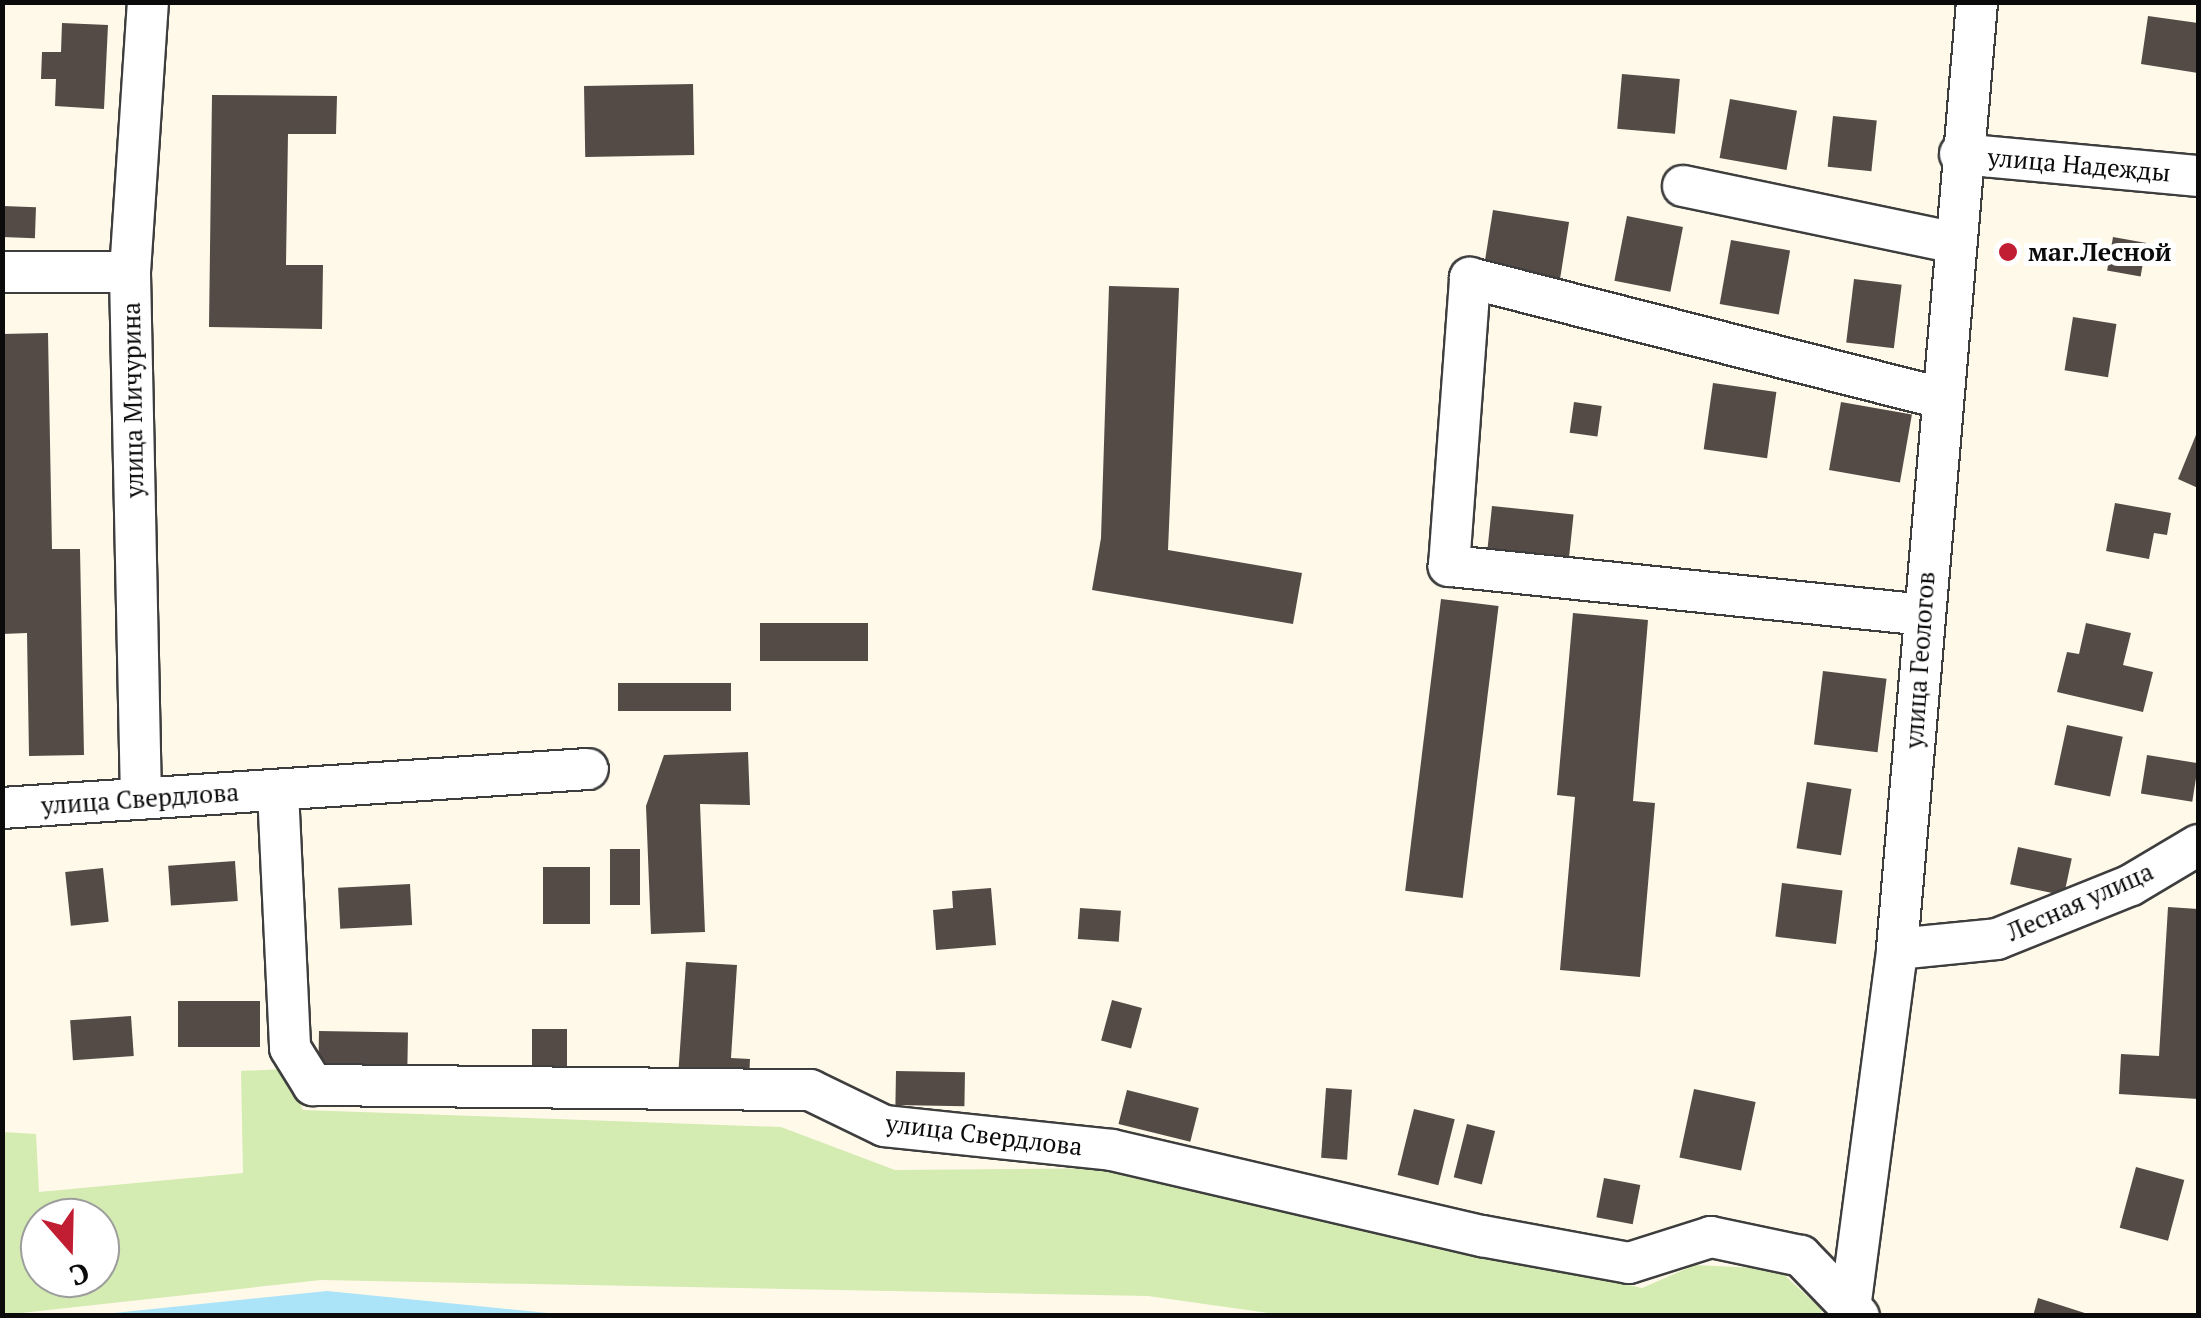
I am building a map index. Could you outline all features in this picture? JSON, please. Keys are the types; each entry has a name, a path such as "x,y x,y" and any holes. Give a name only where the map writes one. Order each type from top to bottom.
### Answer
{"street":[{"name":"улица Мичурина","path":"141,799 130,272 148,2"},
{"name":"улица Геологов","path":"1853,1313 1897,949 1956,243 1960,154 1977,2"},
{"name":"улица Надежды","path":"1960,154 2198,176"},
{"path":"1684,186 1956,243"},
{"path":"2,272 130,272"},
{"path":"1925,615 1448,566 1470,278 1941,398"},
{"name":"улица Свердлова","path":"2,808 588,769"},
{"name":"улица Свердлова","path":"278,791 290,1048 313,1085 810,1090 884,1126 1112,1150 1482,1236 1629,1262 1710,1237 1801,1256 1853,1313"},
{"name":"Лесная улица","path":"1897,949 1997,939 2131,885 2198,845"}],"green space":[{"path":"284,1069 303,1110 781,1127 895,1170 1129,1168 1642,1288 1695,1265 1778,1269 1822,1310 1820,1316 1289,1316 1148,1296 321,1280 3,1315 2,1132 36,1134 39,1192 243,1173 241,1071"}],"water":[{"path":"327,1291 567,1315 95,1315"}],"building":[{"path":"2148,16 2198,23 2198,73 2141,64"},
{"path":"62,23 108,25 104,109 55,106 56,79 41,79 42,52 61,52"},
{"path":"1622,74 1680,79 1675,134 1617,129"},
{"path":"693,84 694,155 585,157 584,86"},
{"path":"212,95 337,96 336,134 288,134 286,265 323,265 322,329 209,327"},
{"path":"1730,99 1797,111 1787,170 1720,158"},
{"path":"1833,116 1877,121 1871,171 1828,167"},
{"path":"3,206 36,207 35,238 2,237"},
{"path":"1493,210 1569,222 1560,280 1484,268"},
{"path":"1627,216 1683,227 1670,292 1614,281"},
{"path":"2113,237 2146,243 2141,276 2107,270"},
{"path":"1731,240 1790,250 1779,314 1720,304"},
{"path":"1854,279 1902,285 1894,348 1846,343"},
{"path":"1109,286 1179,288 1168,550 1302,573 1293,624 1092,590 1101,538"},
{"path":"2073,317 2116,324 2108,377 2065,370"},
{"path":"48,333 52,549 80,549 84,755 29,756 27,633 2,634 2,334"},
{"path":"1713,383 1776,392 1767,458 1704,449"},
{"path":"1574,402 1602,406 1597,437 1570,433"},
{"path":"1841,402 1912,415 1900,482 1829,470"},
{"path":"2198,430 2198,488 2178,479"},
{"path":"2115,503 2171,513 2167,535 2154,533 2149,559 2106,551"},
{"path":"1492,506 1574,515 1568,568 1486,560"},
{"path":"1441,599 1499,606 1463,898 1405,891"},
{"path":"1573,613 1648,620 1633,801 1655,803 1640,977 1560,970 1575,797 1557,795"},
{"path":"760,623 868,623 868,661 760,661"},
{"path":"2086,623 2131,633 2123,665 2153,672 2143,712 2057,692 2067,652 2079,654"},
{"path":"1823,671 1887,679 1878,752 1814,744"},
{"path":"618,683 731,683 731,711 618,711"},
{"path":"2067,725 2123,737 2110,797 2054,785"},
{"path":"748,752 750,805 700,804 705,932 651,934 646,806 664,755"},
{"path":"2147,755 2198,763 2192,802 2141,794"},
{"path":"1807,782 1851,789 1841,855 1797,848"},
{"path":"2018,847 2072,858 2064,896 2010,884"},
{"path":"610,849 640,849 640,905 610,905"},
{"path":"235,861 238,901 171,906 168,866"},
{"path":"543,867 590,867 590,924 543,924"},
{"path":"103,868 109,922 71,926 65,872"},
{"path":"1782,883 1843,890 1836,944 1775,937"},
{"path":"410,884 412,925 340,929 338,888"},
{"path":"991,888 996,945 936,950 933,910 953,908 952,891"},
{"path":"2168,907 2198,909 2198,1099 2119,1094 2121,1054 2159,1056"},
{"path":"1080,908 1121,911 1119,942 1078,939"},
{"path":"686,962 737,965 731,1058 750,1059 749,1082 678,1077"},
{"path":"1112,1000 1142,1008 1131,1049 1101,1041"},
{"path":"178,1001 260,1001 260,1047 178,1047"},
{"path":"131,1016 134,1056 73,1060 70,1020"},
{"path":"532,1029 567,1029 567,1076 532,1076"},
{"path":"319,1031 408,1033 407,1069 318,1067"},
{"path":"896,1071 965,1072 964,1106 895,1105"},
{"path":"1326,1088 1352,1090 1347,1160 1321,1158"},
{"path":"1694,1089 1756,1102 1741,1171 1679,1157"},
{"path":"1127,1090 1199,1108 1190,1142 1119,1124"},
{"path":"1414,1109 1455,1119 1438,1185 1398,1175"},
{"path":"1467,1124 1495,1131 1482,1184 1454,1177"},
{"path":"2136,1167 2184,1180 2168,1241 2120,1228"},
{"path":"1604,1178 1640,1185 1633,1224 1596,1217"},
{"path":"2038,1298 2091,1315 2091,1316 2033,1316"}],"place":[{"name":"маг.Лесной","path":"2008,252"}]}
